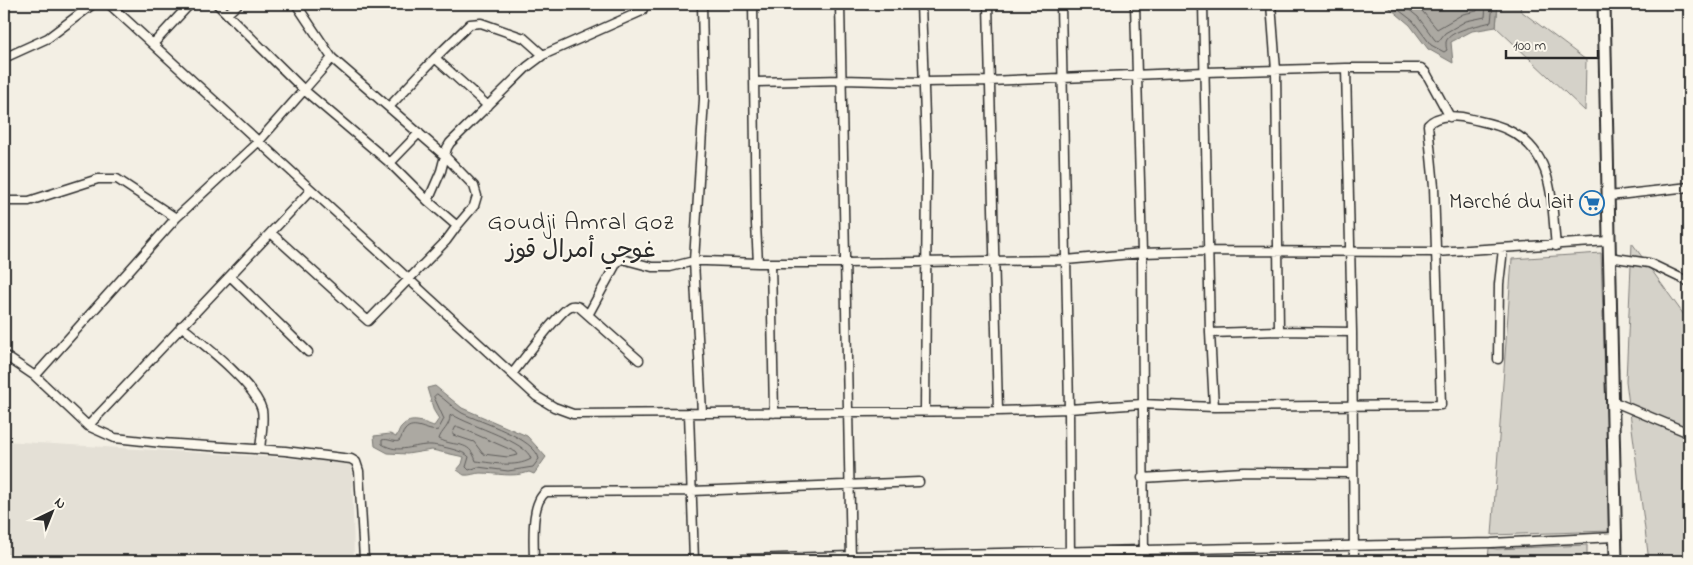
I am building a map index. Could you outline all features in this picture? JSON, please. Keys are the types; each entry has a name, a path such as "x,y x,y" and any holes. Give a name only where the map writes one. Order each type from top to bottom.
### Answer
{"highway":[{"path":"1604,4 1616,561"}],"street":[{"path":"4,58 48,38 93,4"},
{"path":"109,4 536,396 573,414 1069,409 1142,404 1214,407 1441,405 1434,187 1428,125 1435,118 1466,117 1506,129 1534,149 1549,179 1556,246"},
{"path":"153,44 190,4"},
{"path":"217,4 304,90 390,163 428,201 457,226"},
{"path":"227,14 238,4"},
{"path":"271,233 368,321 446,241 474,206 477,196 474,186 444,156 332,58 296,4"},
{"path":"428,201 441,171 444,156 450,143 527,67 543,55 642,11 645,4"},
{"path":"702,4 704,99 694,261 702,413"},
{"path":"753,4 758,263"},
{"path":"840,4 851,559"},
{"path":"921,4 926,173 925,410"},
{"path":"988,4 998,410"},
{"path":"1061,4 1070,561"},
{"path":"1135,4 1142,253 1144,561"},
{"path":"1203,4 1210,333 1214,407"},
{"path":"1271,4 1276,70 1279,331"},
{"path":"389,107 470,24 475,23 489,26 524,38 543,55"},
{"path":"35,376 176,218 259,141 332,58"},
{"path":"435,58 488,106"},
{"path":"1346,68 1352,332 1354,561"},
{"path":"754,82 842,80 989,81 1205,72 1421,68 1426,73 1450,117"},
{"path":"390,163 418,133"},
{"path":"4,201 29,200 107,178 117,179 176,218"},
{"path":"1609,196 1689,187"},
{"path":"88,426 312,190"},
{"path":"588,315 617,262 622,259 652,267 670,266 694,261 845,263 1066,260 1142,253 1208,251 1436,252 1556,246 1609,241"},
{"path":"1498,359 1499,284 1503,249"},
{"path":"1609,257 1649,263 1689,282"},
{"path":"771,263 774,413"},
{"path":"230,277 308,352"},
{"path":"512,374 570,306 574,305 579,307 639,360"},
{"path":"181,326 231,369 256,399 262,411 260,449"},
{"path":"1210,333 1279,331 1352,332"},
{"path":"4,355 35,376 88,426 115,438 162,444 260,449 351,459 356,462 359,471 364,559"},
{"path":"1612,401 1689,432"},
{"path":"690,413 694,561"},
{"path":"1142,478 1244,472 1352,473"},
{"path":"534,561 534,522 541,497 546,492 692,491 919,482"},
{"path":"683,561 851,559 1070,551 1491,543 1615,537"},
{"path":"445,561 471,561"}],"shaded area":[{"path":"1498,4 1522,4 1521,11 1586,60 1585,111 1496,27"},
{"path":"1632,243 1689,322 1689,561 1649,561 1626,381"},
{"path":"1601,253 1610,531 1492,535 1512,259"},
{"path":"4,441 352,462 354,561 4,561"},
{"path":"1587,545 1587,561 1488,561 1489,548"}],"water":[{"path":"1385,4 1498,4 1496,27 1472,31 1451,42 1453,63 1428,49 1410,25"},
{"path":"435,386 462,408 527,436 546,457 534,474 529,472 517,475 480,473 464,475 457,470 462,464 464,457 432,450 407,454 388,453 375,446 374,436 390,434 396,437 401,427 410,421 418,421 434,426 439,419 434,411 427,388"}],"place":[{"name":"Marché du lait","path":"1592,203"}],"district":[{"name":"Goudji Amral Goz غوجي أمرال قوز","path":"581,237"}]}
